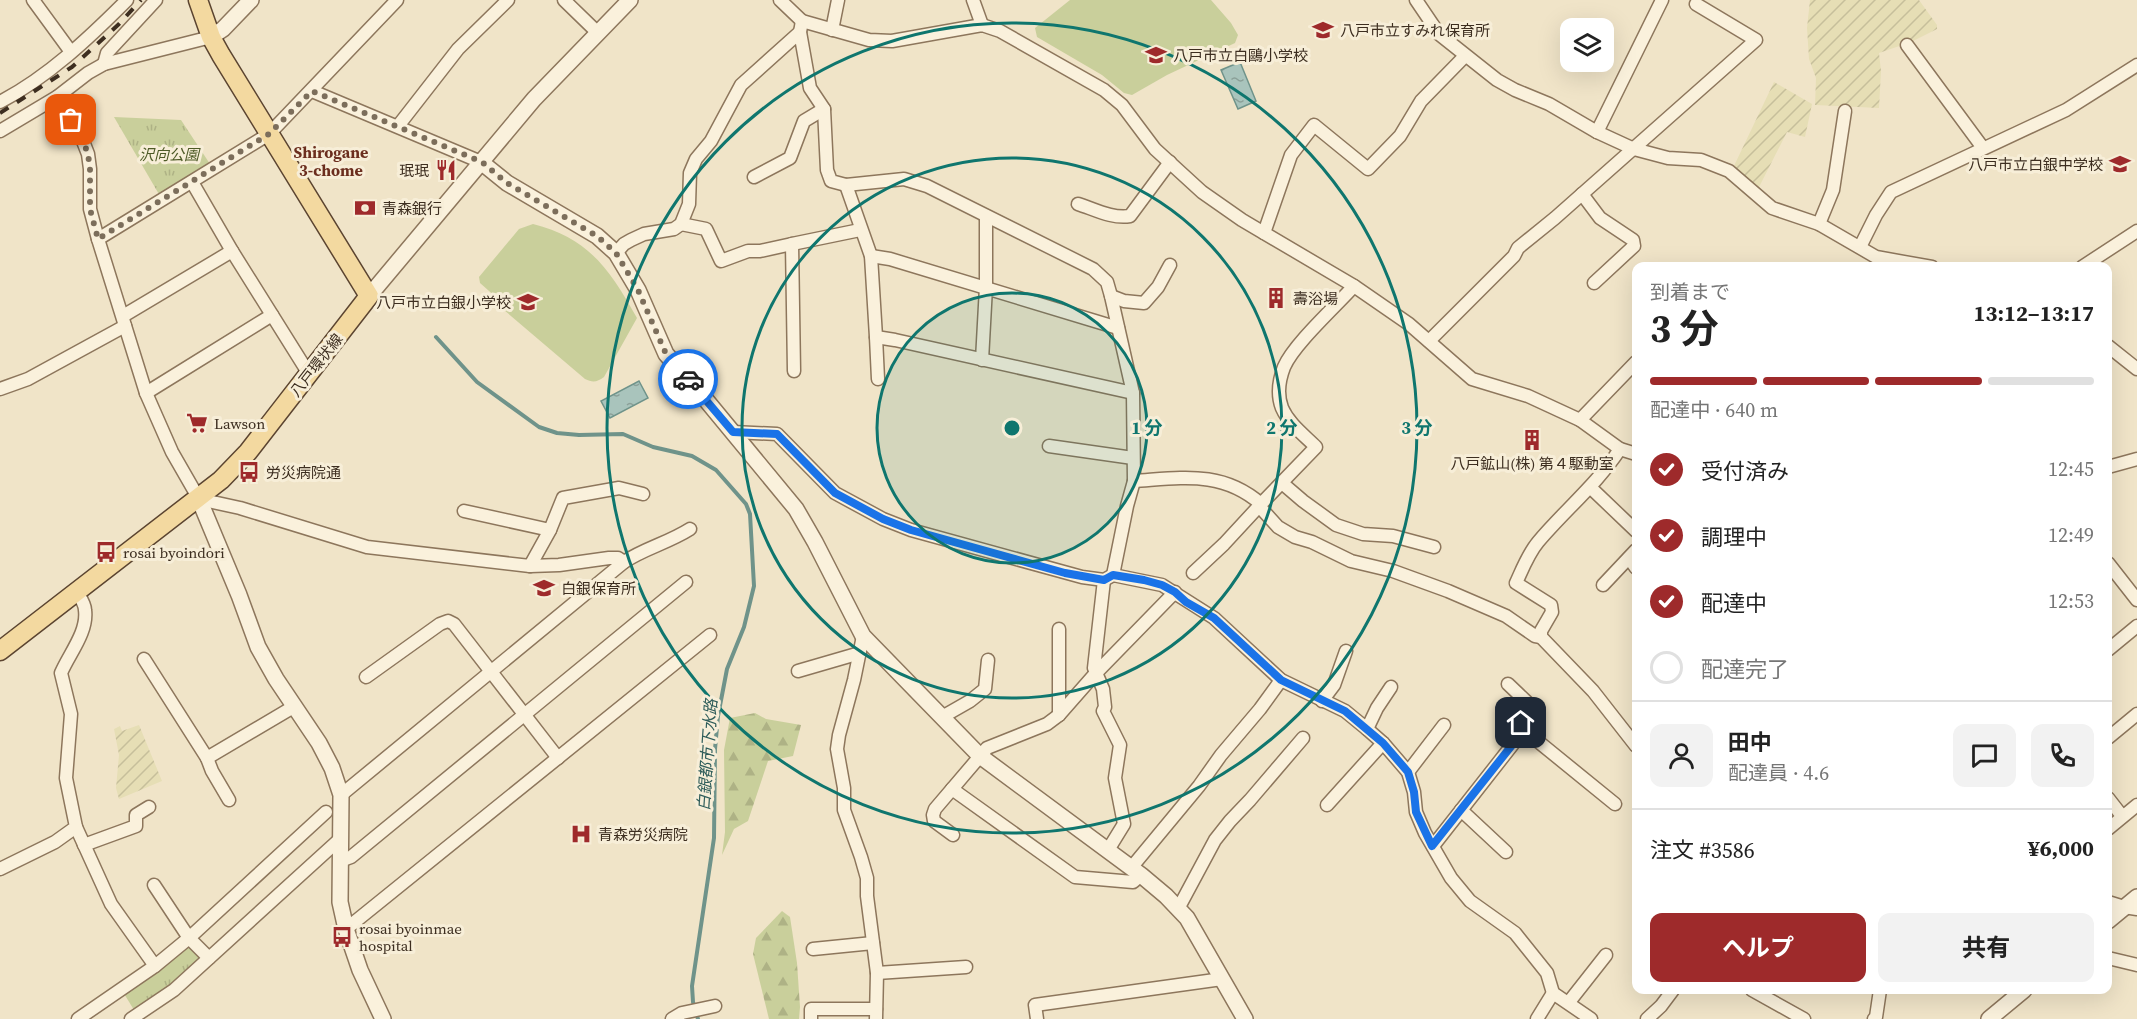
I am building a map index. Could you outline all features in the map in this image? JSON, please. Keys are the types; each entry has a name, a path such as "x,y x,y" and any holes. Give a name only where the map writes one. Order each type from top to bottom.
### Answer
{"main road":[{"path":"198,0 211,37 369,296"},
{"name":"八戸環状線","path":"0,651 221,480 248,452 369,296"}],"street":[{"path":"33,0 71,52"},
{"path":"0,102 71,52 92,35 127,0"},
{"path":"105,64 107,53 156,0"},
{"path":"0,131 57,97 88,73 105,64 211,37 223,29 251,0"},
{"path":"98,239 269,134 397,0"},
{"path":"398,126 458,49 508,0"},
{"path":"564,0 597,33"},
{"path":"369,296 534,99 630,0"},
{"path":"780,0 801,27 810,88 824,109 827,170 831,181 846,186 904,179 927,186 1093,269 1107,282 1132,393 1134,481 1109,577 1094,668 1103,689 1105,706 1103,711 1120,745 1115,778 1124,824 1108,850"},
{"path":"832,30 838,0"},
{"path":"973,0 982,25"},
{"path":"1416,0 1439,34 1497,80 1515,90 1549,104 1597,132 1634,149 1668,158 1701,160 1729,171 1772,208 1819,224 1876,257 1904,262"},
{"path":"1597,132 1662,0"},
{"path":"1429,341 1514,256 1518,248 1756,40 1696,4"},
{"path":"616,253 624,244 644,234 674,229 681,224 688,204 690,173 696,159 711,141 741,85 801,27 832,30 869,40 892,41 982,25 1000,31 1104,90 1122,105 1155,148 1202,192 1264,233 1354,286 1409,324 1472,379 1528,396 1580,420 1620,449 1632,453"},
{"path":"1906,45 1983,148"},
{"path":"1264,233 1291,155 1314,125 1368,169 1400,136 1421,101 1465,56"},
{"path":"1860,247 1891,192 2066,110 2137,65"},
{"path":"312,91 482,162 507,183 597,236 616,253 638,290 666,354 796,509 863,636 980,756 1136,871 1187,918 1245,1019"},
{"path":"57,97 81,136 88,154 90,209 146,393 172,452 199,499 258,647 276,679 319,743 332,768 341,795 340,902 346,929 360,970 383,1019"},
{"path":"754,177 790,158 804,121 824,109"},
{"path":"1819,224 1833,190 1845,111"},
{"path":"1078,204 1110,215 1130,216 1170,162"},
{"path":"192,182 309,374"},
{"path":"846,186 871,256 878,379"},
{"path":"1582,194 1600,218 1633,240 1634,246 1594,283"},
{"path":"982,360 986,287 986,216"},
{"path":"681,224 706,229 721,261 747,251 760,251 860,230"},
{"path":"2090,262 2137,231"},
{"path":"792,244 794,371"},
{"path":"0,389 28,379 124,321 232,251"},
{"path":"871,256 890,259 1118,328"},
{"path":"1111,296 1124,301 1144,303 1158,287 1170,265"},
{"path":"1193,573 1224,544 1316,447 1292,423 1282,407 1279,392 1280,379 1285,365 1296,350 1354,286"},
{"path":"146,393 272,315"},
{"path":"876,337 1132,393"},
{"path":"2112,349 2137,369"},
{"path":"1580,420 1632,366"},
{"path":"733,432 777,434 835,493 883,519 911,530 1065,573 1162,585 1214,618 1281,680 1345,711 1383,743 1408,772 1414,792 1416,812 1451,878 1470,902 1515,933 1547,973 1553,993 1591,1019"},
{"path":"1049,446 1133,458"},
{"path":"1541,637 1541,631 1552,612 1551,605 1516,583 1536,544 1591,488 1620,449"},
{"path":"2112,466 2137,459"},
{"path":"1134,481 1203,477 1249,493 1278,527 1295,537 1312,542 1352,561 1393,571 1448,591 1506,616 1535,636 1541,637 1593,691 1632,741"},
{"path":"1282,483 1336,525 1363,534 1393,536 1434,547"},
{"path":"530,566 550,530 563,498 619,488 643,494"},
{"path":"1591,488 1632,527"},
{"path":"199,499 240,508 367,547 530,566 559,566 609,558 618,558 624,562"},
{"path":"464,511 550,530"},
{"path":"341,795 624,562 639,552 670,541 690,529"},
{"path":"1603,585 1632,560"},
{"path":"2112,568 2137,600"},
{"path":"339,861 351,857 686,582"},
{"path":"77,592 85,610 83,624 78,641 61,673 71,714 66,778 76,827 111,904 155,966"},
{"path":"953,834 934,821 935,809 987,748 1047,724 1059,715 1095,674 1175,592"},
{"path":"366,677 440,624 448,621 454,624 490,674 558,758"},
{"path":"2112,647 2137,626"},
{"path":"1059,629 1059,715"},
{"path":"346,929 710,635"},
{"path":"811,1019 811,1009 876,1014 877,974 867,878 844,810 844,788 837,749 863,636"},
{"path":"1322,701 1334,686 1346,651"},
{"path":"798,671 860,653"},
{"path":"144,659 207,758 229,800"},
{"path":"942,717 970,702 986,689 988,660"},
{"path":"952,789 1075,877 1133,882 1136,871 1221,755 1281,680"},
{"path":"1508,684 1530,705 1521,723 1524,730 1615,804"},
{"path":"1367,729 1391,687"},
{"path":"207,758 295,706"},
{"path":"2112,735 2137,714"},
{"path":"1408,772 1444,725"},
{"path":"1432,846 1524,730"},
{"path":"1178,909 1220,834 1303,738"},
{"path":"1327,805 1383,743"},
{"path":"2112,803 2122,816"},
{"path":"2112,825 2137,804"},
{"path":"84,844 136,826 136,815 149,807"},
{"path":"1461,810 1506,852"},
{"path":"78,1019 155,966 189,938 326,812"},
{"path":"0,868 55,842 76,827"},
{"path":"131,1019 174,990 340,839"},
{"path":"154,885 189,938 209,958"},
{"path":"2112,919 2130,908 2137,897"},
{"path":"2112,903 2130,908"},
{"path":"813,949 873,943"},
{"path":"1569,1002 1606,955"},
{"path":"2112,959 2137,965"},
{"path":"877,974 966,967"},
{"path":"1037,1019 1035,1005 1222,979"},
{"path":"1537,1019 1553,993"},
{"path":"1647,1019 1661,1006 1669,994"},
{"path":"1759,994 1804,1019"},
{"path":"1876,1018 1879,994"},
{"path":"1989,1019 2019,994"},
{"path":"680,1017 715,1006"}],"shaded area":[{"path":"1810,0 1919,0 1937,25 1937,29 1911,42 1879,53 1881,71 1879,108 1815,105 1816,78 1809,59 1807,28"},
{"path":"1774,82 1812,104 1805,137 1787,132 1758,189 1733,168"},
{"path":"139,725 162,781 119,799 116,788 119,755 114,729 120,726 122,731"}],"green space":[{"name":"八戸市立白鷗小学校","path":"1070,0 1211,0 1238,35 1235,43 1167,75 1132,95 1124,93 1102,75 1037,37 1035,28"},
{"name":"沢向公園","path":"114,117 181,120 210,164 160,196"},
{"path":"533,224 569,238 596,258 617,285 637,318 604,377 599,380 585,379 504,310 506,306 480,283 479,277 519,229"},
{"path":"755,713 766,719 801,725 793,756 768,761 748,821 734,829 722,855 725,832 724,750 730,718"},
{"path":"782,911 790,917 797,963 799,1019 769,1019 753,954 756,938"},
{"path":"190,947 199,957 198,961 162,991 134,1010 123,992 184,948"}],"water":[{"path":"1240,62 1256,101 1238,109 1221,70"},
{"path":"639,381 648,398 610,418 601,401"}],"waterway":[{"name":"白銀都市下水路","path":"436,337 477,382 539,427 557,433 579,435 623,434 653,447 692,456 716,470 746,504 750,514 754,586 744,627 727,669 718,716 715,749 714,838 692,986 693,1002 698,1019"}],"railway":[{"path":"0,113 72,67 119,24 141,0"}],"way so far":[{"path":"71,120 88,154 90,209 98,239 256,143 280,124 312,91 398,126 482,162 507,183 597,236 616,253 638,290 666,354 688,379"}],"place":[{"name":"八戸市立すみれ保育所","path":"1323,30"},
{"name":"八戸市立白鷗小学校","path":"1156,55"},
{"name":"八戸市立白銀中学校","path":"2120,164"},
{"name":"珉珉","path":"446,170"},
{"name":"青森銀行","path":"365,208"},
{"name":"壽浴場","path":"1276,298"},
{"name":"八戸市立白銀小学校","path":"528,302"},
{"name":"Lawson","path":"197,423"},
{"name":"八戸鉱山(株) 第４駆動室","path":"1532,440"},
{"name":"労災病院通","path":"249,472"},
{"name":"rosai byoindori","path":"106,552"},
{"name":"白銀保育所","path":"544,588"},
{"name":"青森労災病院","path":"581,834"},
{"name":"rosai byoinmae hospital","path":"342,937"}],"district":[{"name":"Shirogane 3-chome","path":"331,161"}],"route":[{"path":"688,379 733,432 777,434 835,493 883,519 911,530 1065,573 1104,580 1113,575 1144,580 1162,585 1175,592 1186,602 1214,618 1281,680 1345,711 1383,743 1408,772 1414,792 1416,812 1432,846 1524,730 1521,723"}]}
